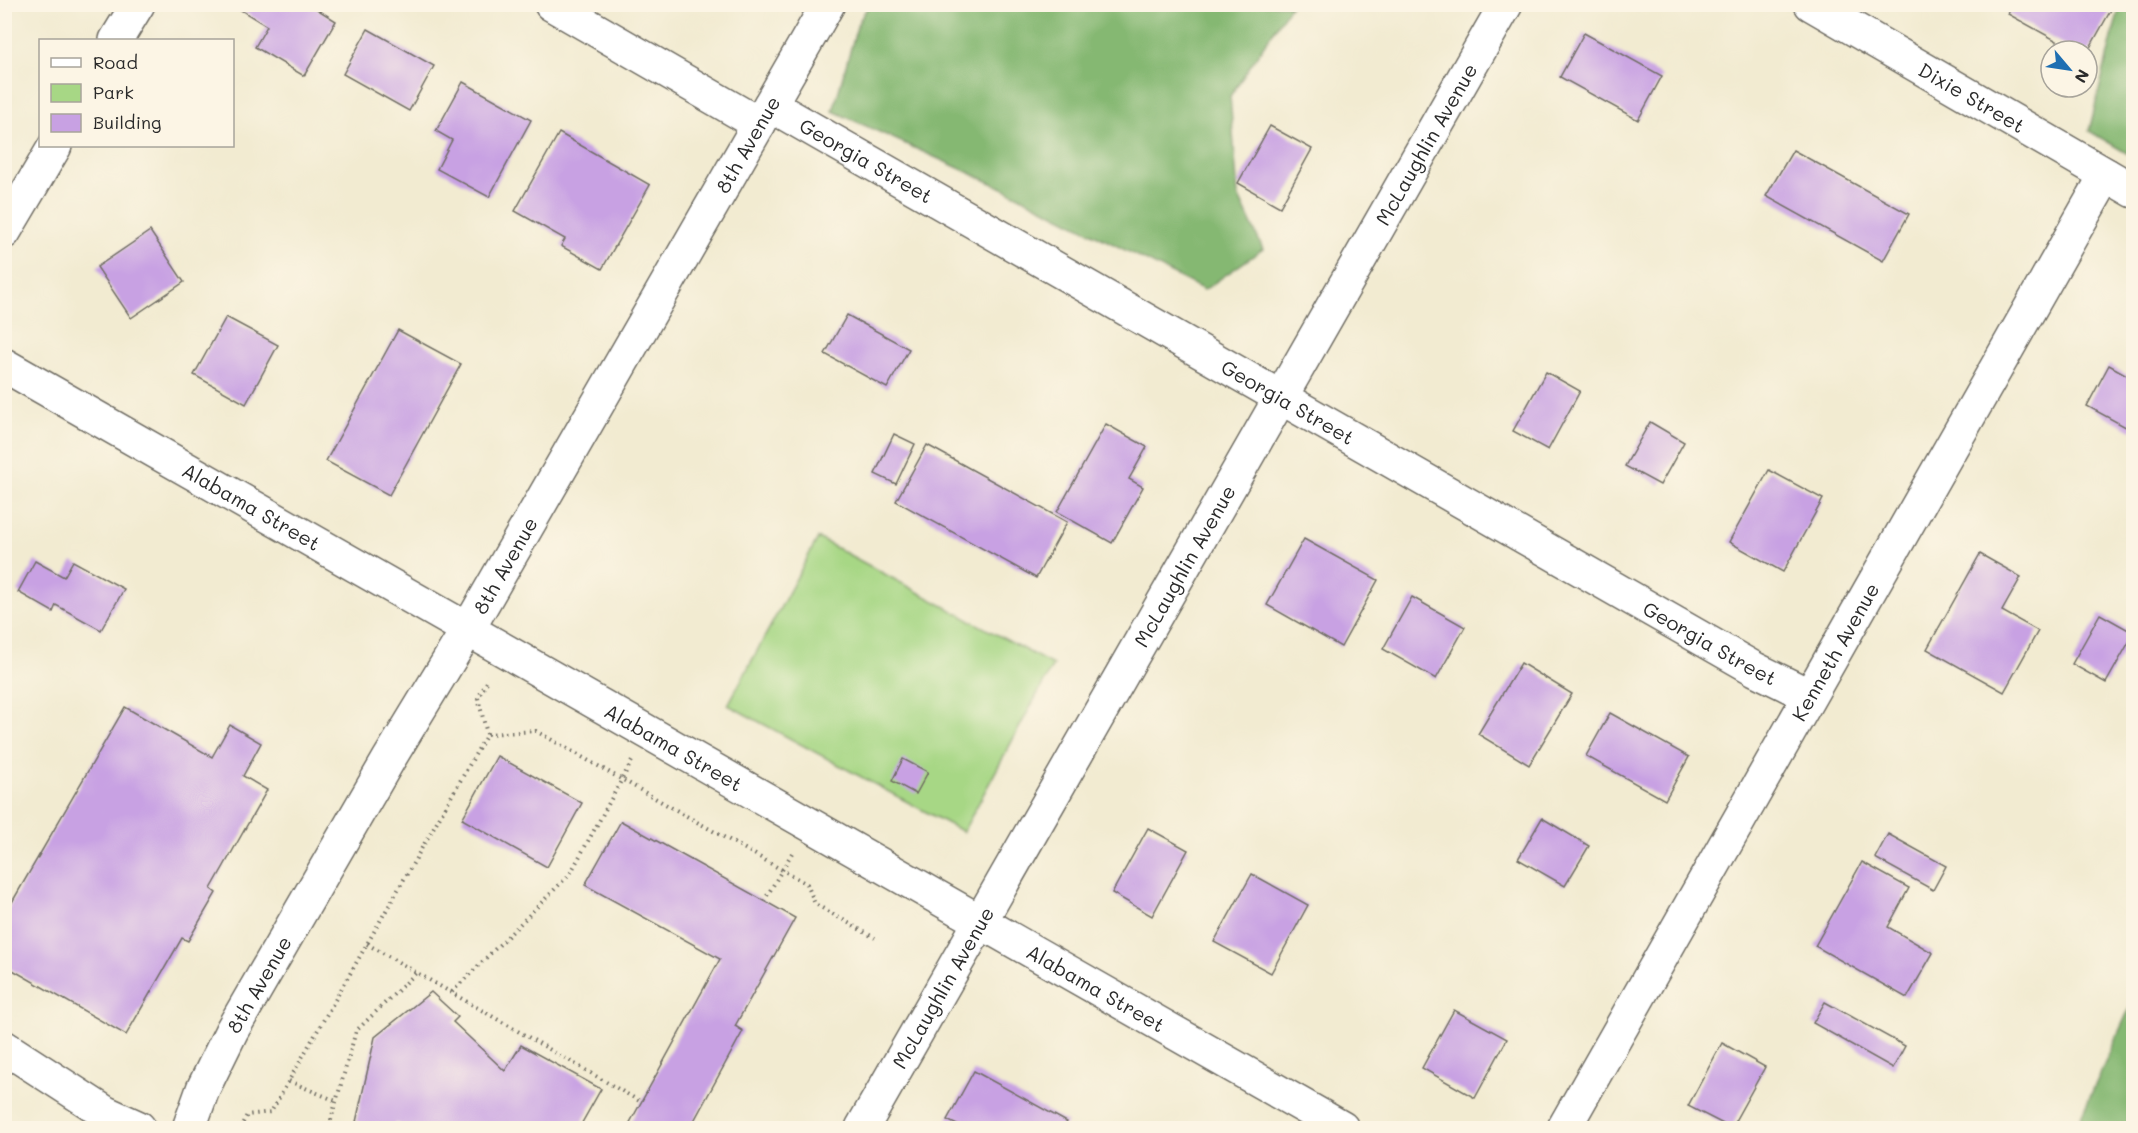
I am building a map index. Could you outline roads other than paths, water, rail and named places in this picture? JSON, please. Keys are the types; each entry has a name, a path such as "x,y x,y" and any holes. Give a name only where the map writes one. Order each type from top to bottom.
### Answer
{"street":[{"path":"117,39 138,4"},
{"name":"Georgia Street","path":"551,4 765,114 1280,398 1755,669 1808,695"},
{"name":"8th Avenue","path":"189,1128 203,1089 232,1030 384,768 468,629 828,4"},
{"name":"McLaughlin Avenue","path":"862,1128 1506,4"},
{"name":"Dixie Street","path":"1811,4 2133,191"},
{"path":"4,232 54,147"},
{"name":"Kenneth Avenue","path":"1564,1128 1808,695 2106,175"},
{"name":"Alabama Street","path":"4,365 1342,1128"},
{"path":"4,1047 106,1113 139,1128"}]}
